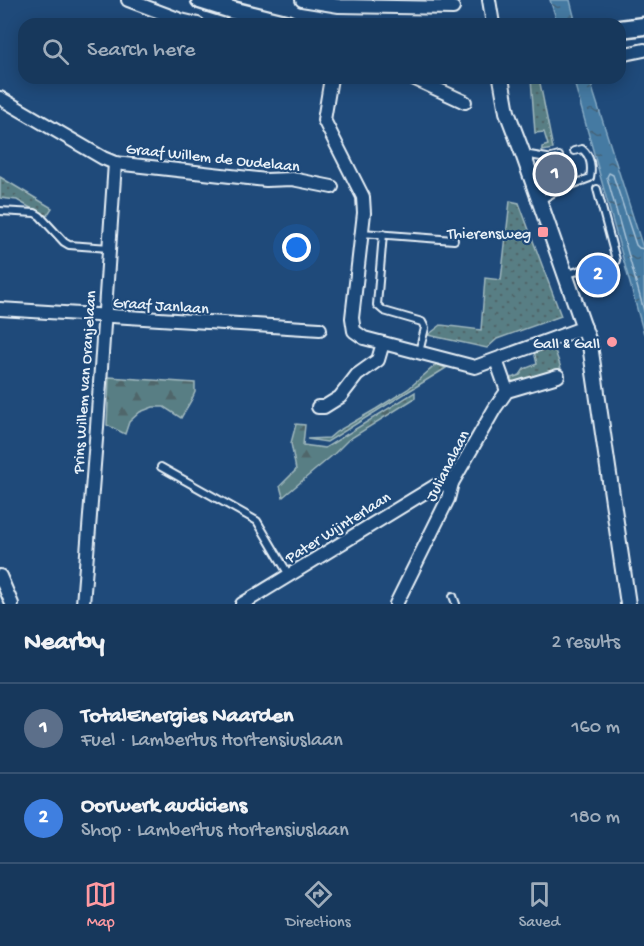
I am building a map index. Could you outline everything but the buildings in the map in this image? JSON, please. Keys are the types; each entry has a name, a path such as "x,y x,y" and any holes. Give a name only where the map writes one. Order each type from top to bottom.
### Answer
{"main road":[{"path":"200,0 264,18"},
{"path":"626,28 644,26"}],"street":[{"path":"128,0 176,18"},
{"path":"302,0 339,6 453,8"},
{"path":"489,0 492,18"},
{"path":"626,54 644,50"},
{"path":"330,84 324,120 363,197 364,213 352,318 354,331 364,338 476,366 585,327"},
{"path":"426,84 465,102"},
{"path":"502,84 507,112 590,345 628,604"},
{"name":"Graaf Willem de Oudelaan","path":"0,98 115,163 266,180 292,179 332,187"},
{"name":"Prins Willem van Oranjelaan","path":"83,604 115,163"},
{"name":"Graaf Janlaan","path":"0,309 320,330"},
{"path":"318,407 340,397 357,375 378,360 383,343"},
{"path":"496,360 507,390 558,376"},
{"name":"Julianalaan","path":"396,604 448,499 452,483 507,390"},
{"name":"Pater Wijnterlaan","path":"242,604 435,486 452,483"},
{"path":"0,576 12,604"}],"lane":[{"path":"540,201 558,189 590,178 592,170 587,153 582,149 574,151"},
{"path":"523,154 548,159 559,156"},
{"path":"548,159 558,189"},
{"path":"565,275 615,263 597,189"},
{"path":"0,211 35,213 69,245 109,248"},
{"path":"361,233 454,240"},
{"path":"383,234 377,305 384,311 422,322 425,328 419,352"},
{"path":"161,467 257,521 289,575"},
{"path":"453,596 456,604"}],"green space":[{"path":"531,84 540,84 553,149 542,151 542,147 548,145 544,132 535,133"},
{"path":"0,177 52,208 46,217 17,200 0,198"},
{"path":"510,201 519,203 561,316 497,339 487,348 428,335 441,325 481,330 485,278 501,280"},
{"path":"553,345 561,368 515,382 508,379 520,375 524,369 537,364 534,351"},
{"path":"437,364 446,368 327,442 307,439 329,438 408,389"},
{"path":"109,377 195,383 195,392 181,418 164,407 153,407 140,412 129,422 125,434 107,425"},
{"path":"415,392 415,398 348,440 283,497 280,486 296,470 291,443 296,424 305,425 303,445 325,448"}],"water":[{"path":"550,0 570,0 574,18 556,18"},
{"path":"575,84 591,84 644,251 644,334"}],"place":[{"name":"TotalEnergies Naarden","path":"555,174"},
{"name":"Thierensweg","path":"543,232"},
{"name":"Oorwerk audiciens","path":"598,275"},
{"name":"Gall & Gall","path":"612,342"}]}
